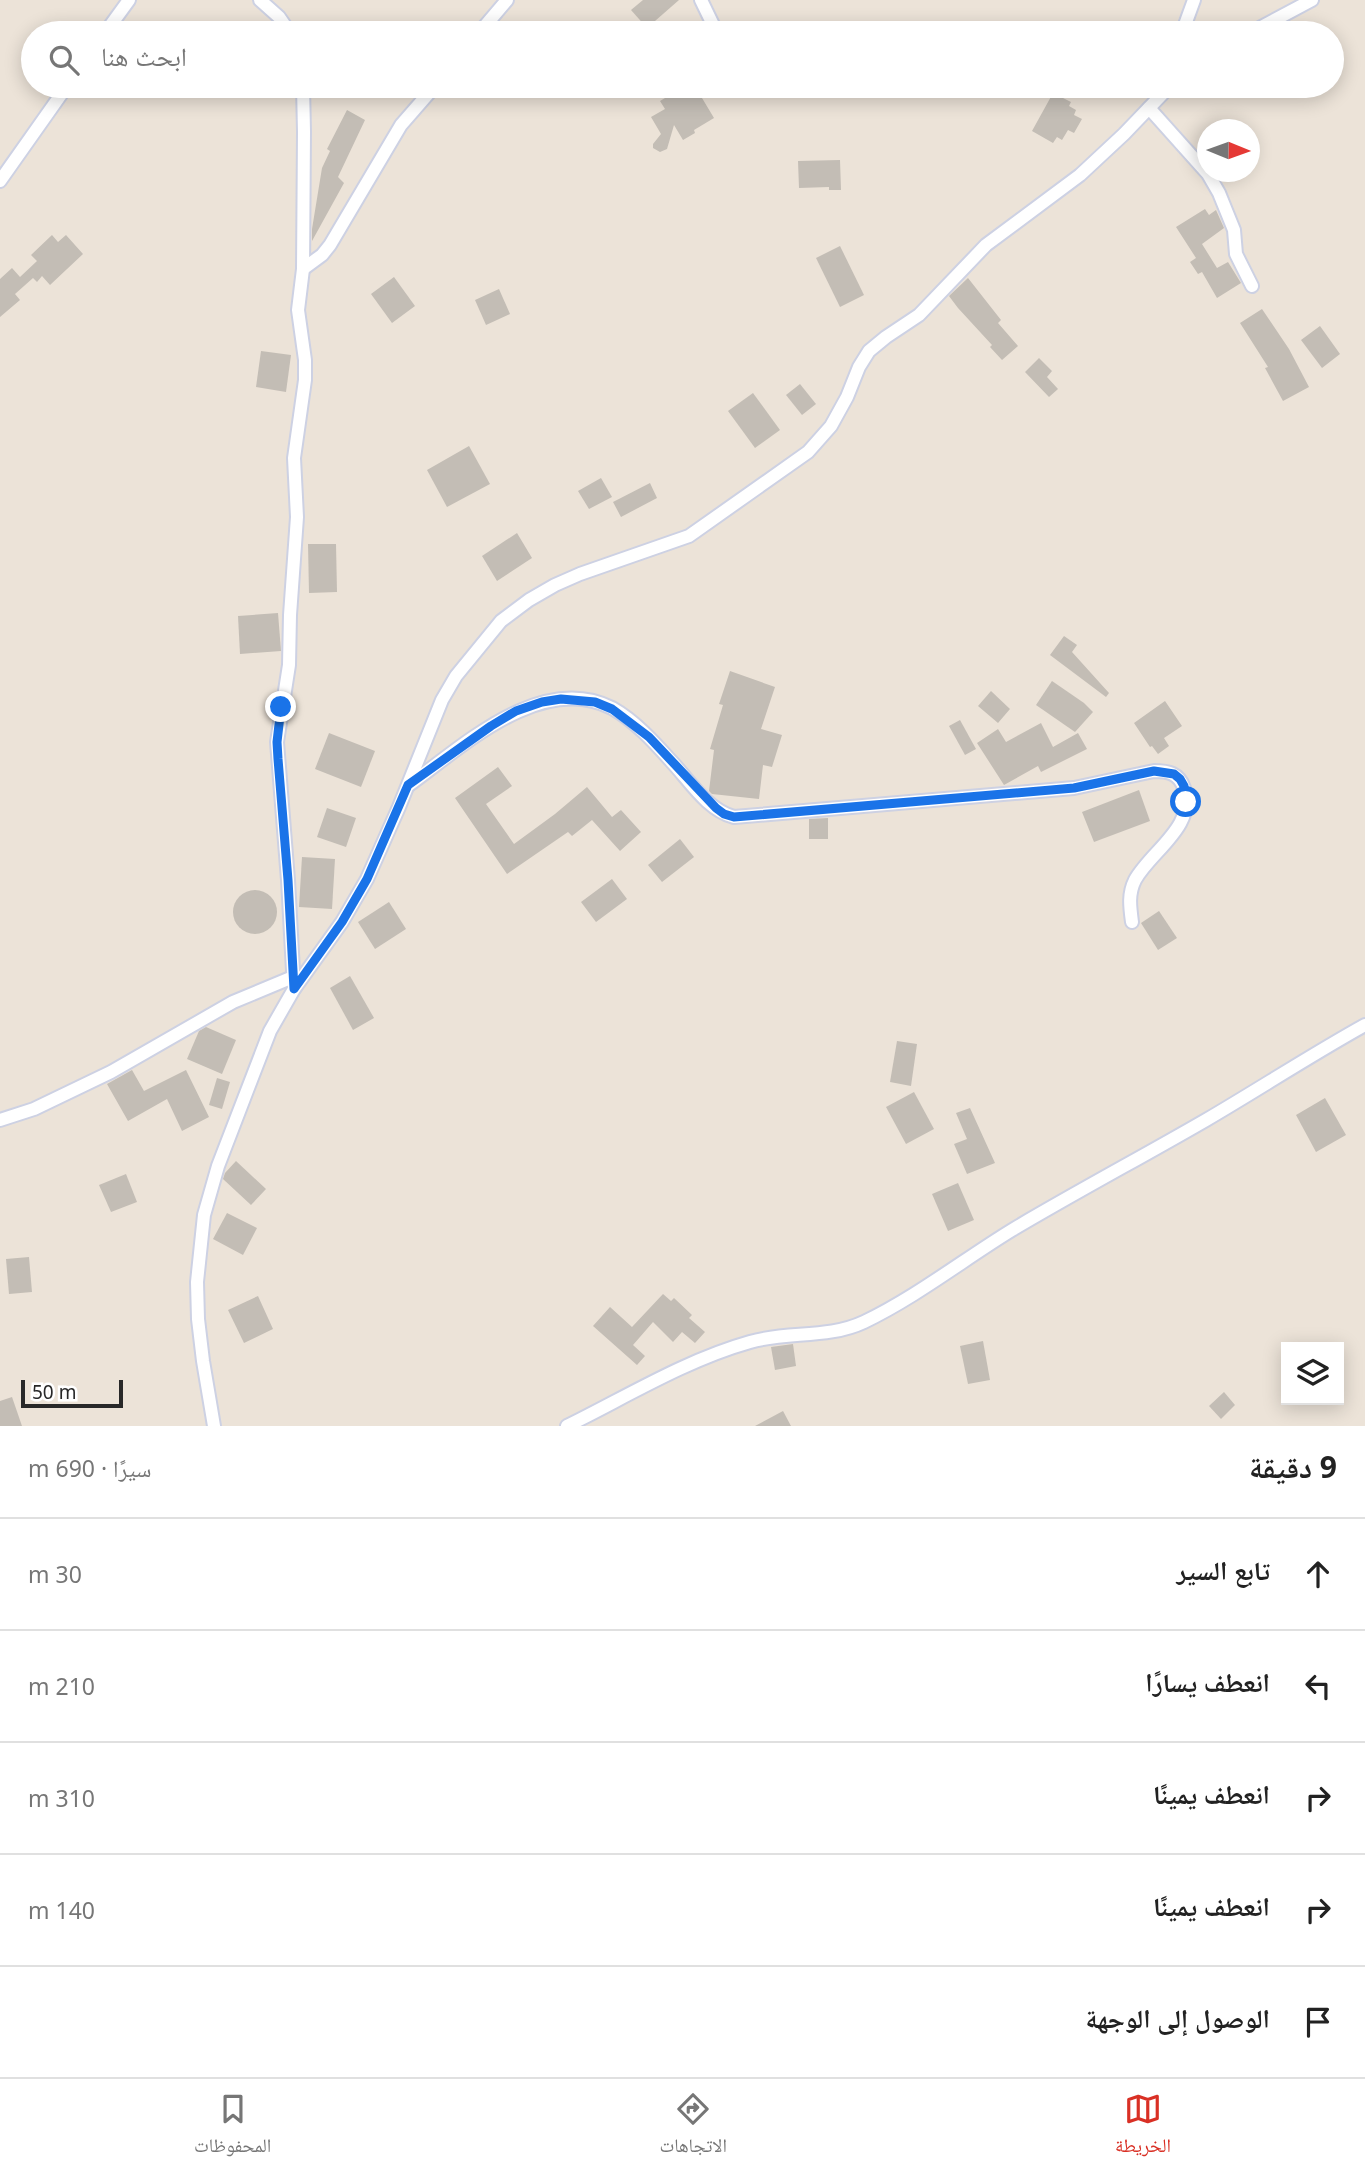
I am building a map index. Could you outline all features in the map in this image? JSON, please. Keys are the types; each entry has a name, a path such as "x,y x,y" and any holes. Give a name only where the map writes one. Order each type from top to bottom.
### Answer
{"street":[{"path":"114,21 129,0"},
{"path":"260,0 281,21"},
{"path":"489,21 507,0"},
{"path":"701,0 712,21"},
{"path":"1186,21 1194,0"},
{"path":"1273,21 1312,0"},
{"path":"0,181 59,98"},
{"path":"294,983 277,742 289,665 297,517 294,458 305,380 298,310 303,269 303,98"},
{"path":"303,269 322,255 330,245 401,124 424,98"},
{"path":"214,1426 198,1319 197,1282 204,1214 218,1166 270,1031 294,983 342,922 361,890 442,700 456,677 500,621 529,600 555,584 689,536 808,453 831,426 859,367 876,344 919,315 986,245 1080,175 1124,135 1157,98"},
{"path":"1149,108 1208,174 1219,193 1234,230 1236,254 1252,286"},
{"path":"408,785 516,711 561,699 595,702 612,709 649,737 716,808 734,817 1074,788 1165,771 1180,779 1184,786 1186,802 1176,830 1134,881 1129,895 1132,922"},
{"path":"0,1121 34,1109 111,1072 233,1002 294,983"},
{"path":"567,1426 664,1377 729,1349 753,1341 835,1332 863,1322 901,1302 1038,1214 1205,1120 1365,1025"}],"building":[{"path":"643,0 679,0 655,21 641,21 631,10"},
{"path":"665,98 702,98 714,118 683,140 674,125 667,149 660,152 653,148 661,134 651,117 665,109 660,101"},
{"path":"1050,98 1063,98 1071,102 1069,106 1076,110 1074,115 1082,119 1074,133 1068,130 1062,140 1057,137 1053,143 1032,131"},
{"path":"347,110 365,120 338,177 344,183 312,241 322,168 330,151 327,149"},
{"path":"840,160 841,190 829,190 829,187 799,188 798,161"},
{"path":"1205,209 1209,215 1216,210 1224,228 1202,244 1217,268 1228,262 1241,283 1217,298 1202,272 1198,274 1190,262 1196,258 1176,227"},
{"path":"52,235 58,242 66,235 83,254 50,285 42,276 37,282 33,278 15,294 20,300 0,317 0,279 12,268 20,277 37,261 31,255"},
{"path":"840,246 864,295 840,307 816,258"},
{"path":"394,277 415,306 392,323 371,294"},
{"path":"968,278 1001,320 998,323 1018,346 1002,360 949,296"},
{"path":"499,289 510,314 486,325 475,300"},
{"path":"1262,309 1289,349 1309,387 1283,401 1265,368 1268,367 1240,323"},
{"path":"1320,326 1340,354 1322,368 1301,340"},
{"path":"261,351 291,355 286,392 256,387"},
{"path":"1039,358 1052,371 1047,377 1058,389 1049,397 1025,372"},
{"path":"800,384 816,404 802,415 786,395"},
{"path":"753,393 780,430 755,448 728,411"},
{"path":"469,446 490,484 447,507 427,470"},
{"path":"601,478 612,497 589,509 578,491"},
{"path":"650,483 657,498 621,517 613,502"},
{"path":"517,533 532,558 497,581 482,556"},
{"path":"308,544 336,544 337,592 309,593"},
{"path":"278,613 281,651 240,654 238,616"},
{"path":"1064,636 1077,645 1072,652 1109,693 1106,697 1050,655"},
{"path":"730,671 775,687 761,729 782,735 772,767 763,765 759,799 712,794 709,791 714,750 710,749 723,705 719,704"},
{"path":"1052,681 1093,712 1075,732 1036,705"},
{"path":"991,691 1010,709 998,723 978,706"},
{"path":"1165,701 1182,726 1164,738 1169,746 1158,754 1134,723"},
{"path":"960,720 976,749 965,755 949,726"},
{"path":"1041,723 1053,747 1078,733 1087,749 1041,772 1038,766 1004,785 977,743 998,729 1006,742"},
{"path":"329,733 375,751 361,787 315,769"},
{"path":"498,767 512,786 486,804 514,844 587,787 612,817 621,810 641,832 620,851 592,820 572,836 568,832 507,874 455,798"},
{"path":"1139,790 1150,821 1094,842 1082,812"},
{"path":"327,808 356,818 346,847 317,837"},
{"path":"828,818 828,839 809,839 809,819"},
{"path":"680,839 694,857 662,882 648,865"},
{"path":"302,857 335,859 332,909 299,907"},
{"path":"612,879 627,899 596,922 581,902"},
{"path":"255,890 271,896 277,912 271,928 255,934 239,928 233,912 239,896"},
{"path":"389,902 406,929 375,949 358,922"},
{"path":"1159,911 1177,938 1158,950 1141,923"},
{"path":"350,976 374,1018 353,1030 330,988"},
{"path":"206,1027 236,1040 222,1074 187,1059 199,1031"},
{"path":"897,1041 917,1044 911,1086 890,1082"},
{"path":"132,1070 144,1091 186,1070 209,1117 182,1131 167,1099 128,1121 107,1084"},
{"path":"217,1078 230,1082 222,1109 209,1105"},
{"path":"914,1092 934,1129 906,1144 886,1107"},
{"path":"1325,1098 1346,1135 1316,1152 1296,1115"},
{"path":"970,1108 995,1163 967,1174 954,1144 967,1139 956,1113"},
{"path":"236,1161 266,1189 251,1205 223,1179"},
{"path":"126,1174 137,1202 111,1212 99,1185"},
{"path":"958,1183 974,1220 948,1231 932,1194"},
{"path":"227,1213 257,1228 243,1255 213,1239"},
{"path":"29,1257 32,1292 9,1294 6,1259"},
{"path":"663,1294 671,1301 674,1298 692,1315 689,1318 705,1332 695,1343 682,1332 673,1342 653,1322 633,1345 645,1356 637,1365 593,1326 610,1307 632,1327"},
{"path":"258,1296 273,1329 244,1343 228,1310"},
{"path":"983,1341 990,1380 968,1384 960,1346"},
{"path":"793,1344 796,1366 775,1370 771,1347"},
{"path":"1224,1392 1235,1405 1221,1419 1209,1406"},
{"path":"12,1397 22,1426 0,1426 0,1401"},
{"path":"783,1411 791,1426 755,1426"}],"route":[{"path":"281,707 277,742 294,989 342,922 367,879 408,785 491,726 516,711 542,702 578,699 612,709 649,737 706,800 724,814 734,817 1074,788 1154,771 1165,771 1180,779 1184,786 1186,802"}]}
